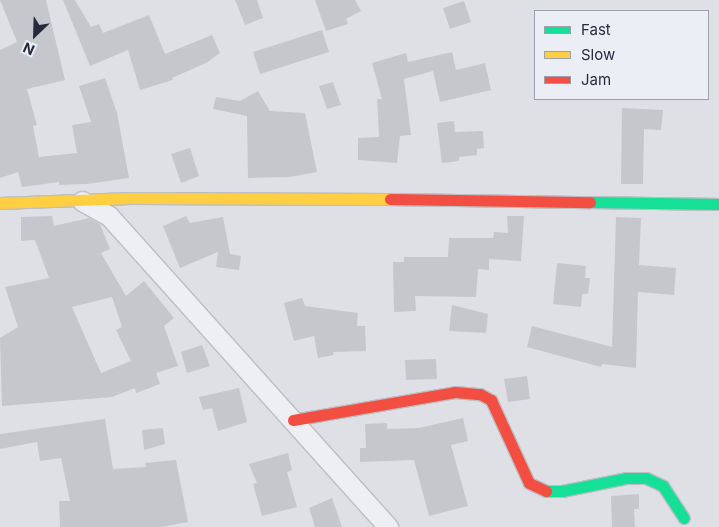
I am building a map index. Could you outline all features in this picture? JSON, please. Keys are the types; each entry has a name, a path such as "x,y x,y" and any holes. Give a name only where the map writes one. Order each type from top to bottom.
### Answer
{"street":[{"path":"0,203 343,198 719,204"},
{"path":"82,201 108,216 388,527"},
{"path":"292,420 455,392 480,394 491,400 529,483 541,491 562,491 626,478 646,478 663,486 684,518"}],"building":[{"path":"0,0 46,0 65,80 27,89 37,125 33,126 39,157 77,153 72,125 91,122 79,86 105,78 117,113 129,178 87,184 59,185 59,182 22,187 18,172 0,178 0,50 17,42"},
{"path":"63,0 75,0 91,27 99,24 103,33 149,15 165,54 212,35 220,53 206,63 172,78 173,80 140,90 128,50 90,66"},
{"path":"235,0 257,0 263,18 245,25"},
{"path":"315,0 355,0 361,11 346,19 348,24 326,31"},
{"path":"464,1 471,22 450,29 443,8"},
{"path":"322,30 329,52 260,74 253,52"},
{"path":"452,52 456,70 485,63 491,90 440,102 433,71 404,79 411,135 400,136 397,163 358,160 358,138 379,137 377,99 382,99 372,63 406,53 408,62"},
{"path":"333,82 341,105 327,109 319,86"},
{"path":"258,91 270,111 305,113 317,172 290,177 248,178 247,116 213,109 216,97 240,101"},
{"path":"622,108 663,110 661,130 644,129 643,184 621,184"},
{"path":"454,121 455,132 483,131 484,148 477,149 477,155 459,157 459,161 442,163 437,123"},
{"path":"190,148 199,176 181,183 171,154"},
{"path":"52,216 54,226 89,218 100,224 110,249 101,253 126,296 144,281 174,318 164,326 178,366 156,373 160,384 136,393 135,388 112,397 2,406 0,338 18,327 5,287 49,278 35,240 21,241 21,217","holes":["112,297 122,327 116,330 131,361 101,373 72,307"]},
{"path":"186,216 190,223 223,217 230,254 241,256 239,270 216,267 218,252 180,268 163,226"},
{"path":"507,216 524,216 521,261 489,259 489,270 478,269 476,297 415,296 416,311 394,312 393,262 404,262 404,257 448,257 449,238 493,238 494,232 508,233"},
{"path":"616,217 641,218 639,265 676,268 674,295 638,292 636,368 602,364 601,367 527,347 532,326 612,347"},
{"path":"557,263 586,266 585,278 590,278 588,294 582,294 581,307 553,304"},
{"path":"302,298 305,306 358,313 357,326 365,326 366,351 333,352 334,355 318,358 314,336 294,341 284,303"},
{"path":"452,305 488,314 486,333 449,331"},
{"path":"202,345 210,366 187,373 181,352"},
{"path":"436,359 437,379 406,380 405,360"},
{"path":"527,376 530,399 508,402 504,379"},
{"path":"239,388 247,422 218,431 212,408 203,410 199,397"},
{"path":"463,418 468,441 451,445 468,506 429,516 414,460 360,462 360,448 366,448 365,424 387,423 387,429 419,428"},
{"path":"105,419 113,469 146,467 145,463 176,460 188,522 161,527 60,527 59,501 70,501 61,458 40,461 37,442 0,449 0,434"},
{"path":"163,428 165,444 144,450 142,430"},
{"path":"288,453 292,470 287,472 297,507 262,516 253,484 257,483 249,464"},
{"path":"639,494 639,509 634,509 635,527 612,527 611,496"},
{"path":"332,498 342,527 315,527 309,508"}],"traffic: fast":[{"path":"590,202 719,204"},
{"path":"546,491 562,491 626,478 646,478 663,486 684,518"}],"traffic: slow":[{"path":"0,203 130,198 390,199"}],"traffic: jam":[{"path":"390,199 590,202"},
{"path":"293,420 455,392 480,394 491,400 529,483 546,491"}]}
